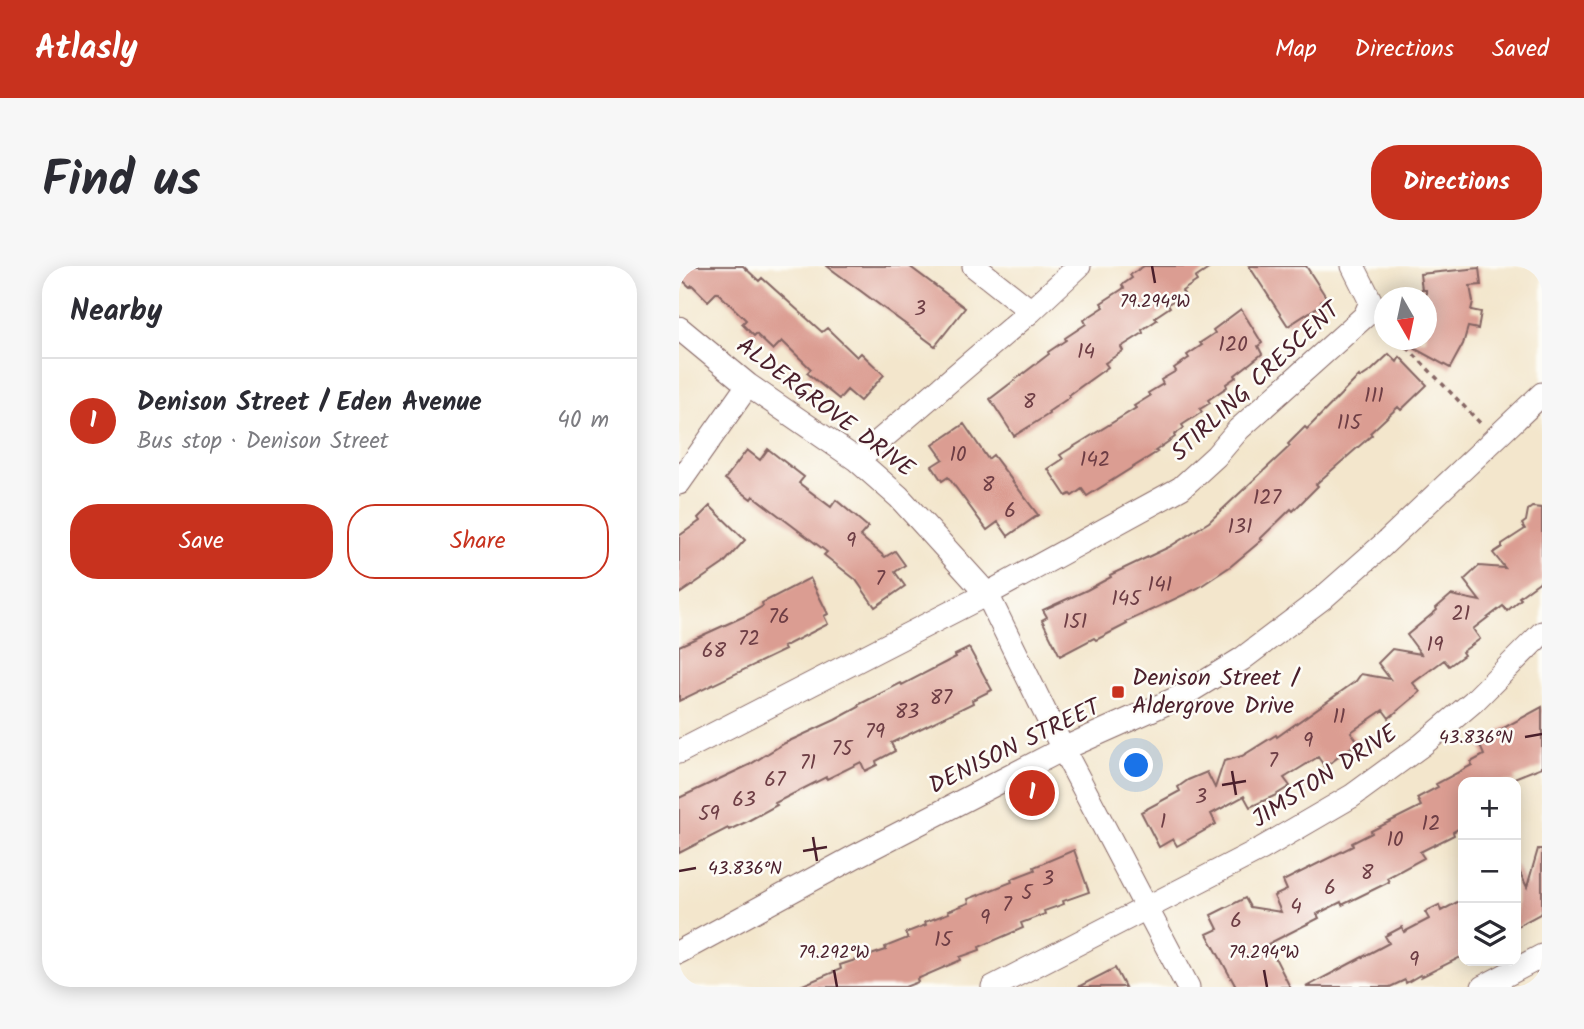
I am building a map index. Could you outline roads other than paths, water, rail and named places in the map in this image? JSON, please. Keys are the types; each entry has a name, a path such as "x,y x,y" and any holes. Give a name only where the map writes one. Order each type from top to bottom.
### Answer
{"street":[{"path":"974,266 1031,311"},
{"path":"857,460 1031,311 1079,266"},
{"name":"STIRLING CRESCENT","path":"679,752 987,594 1181,488 1198,475 1239,429 1365,316 1371,302 1353,266"},
{"name":"ALDERGROVE DRIVE","path":"679,328 748,384 857,460 899,497 987,594 1063,749 1188,987"},
{"path":"679,482 748,384"},
{"name":"DENISON STREET","path":"679,952 854,857 1063,749 1182,696 1242,659 1383,545 1542,394"},
{"name":"JIMSTON DRIVE","path":"993,987 1290,834 1352,796 1422,745 1474,701 1542,633"},
{"path":"1483,987 1542,956"}],"place":[{"name":"Denison Street / Aldergrove Drive","path":"1118,692"},
{"name":"Denison Street / Eden Avenue","path":"1032,793"}]}
